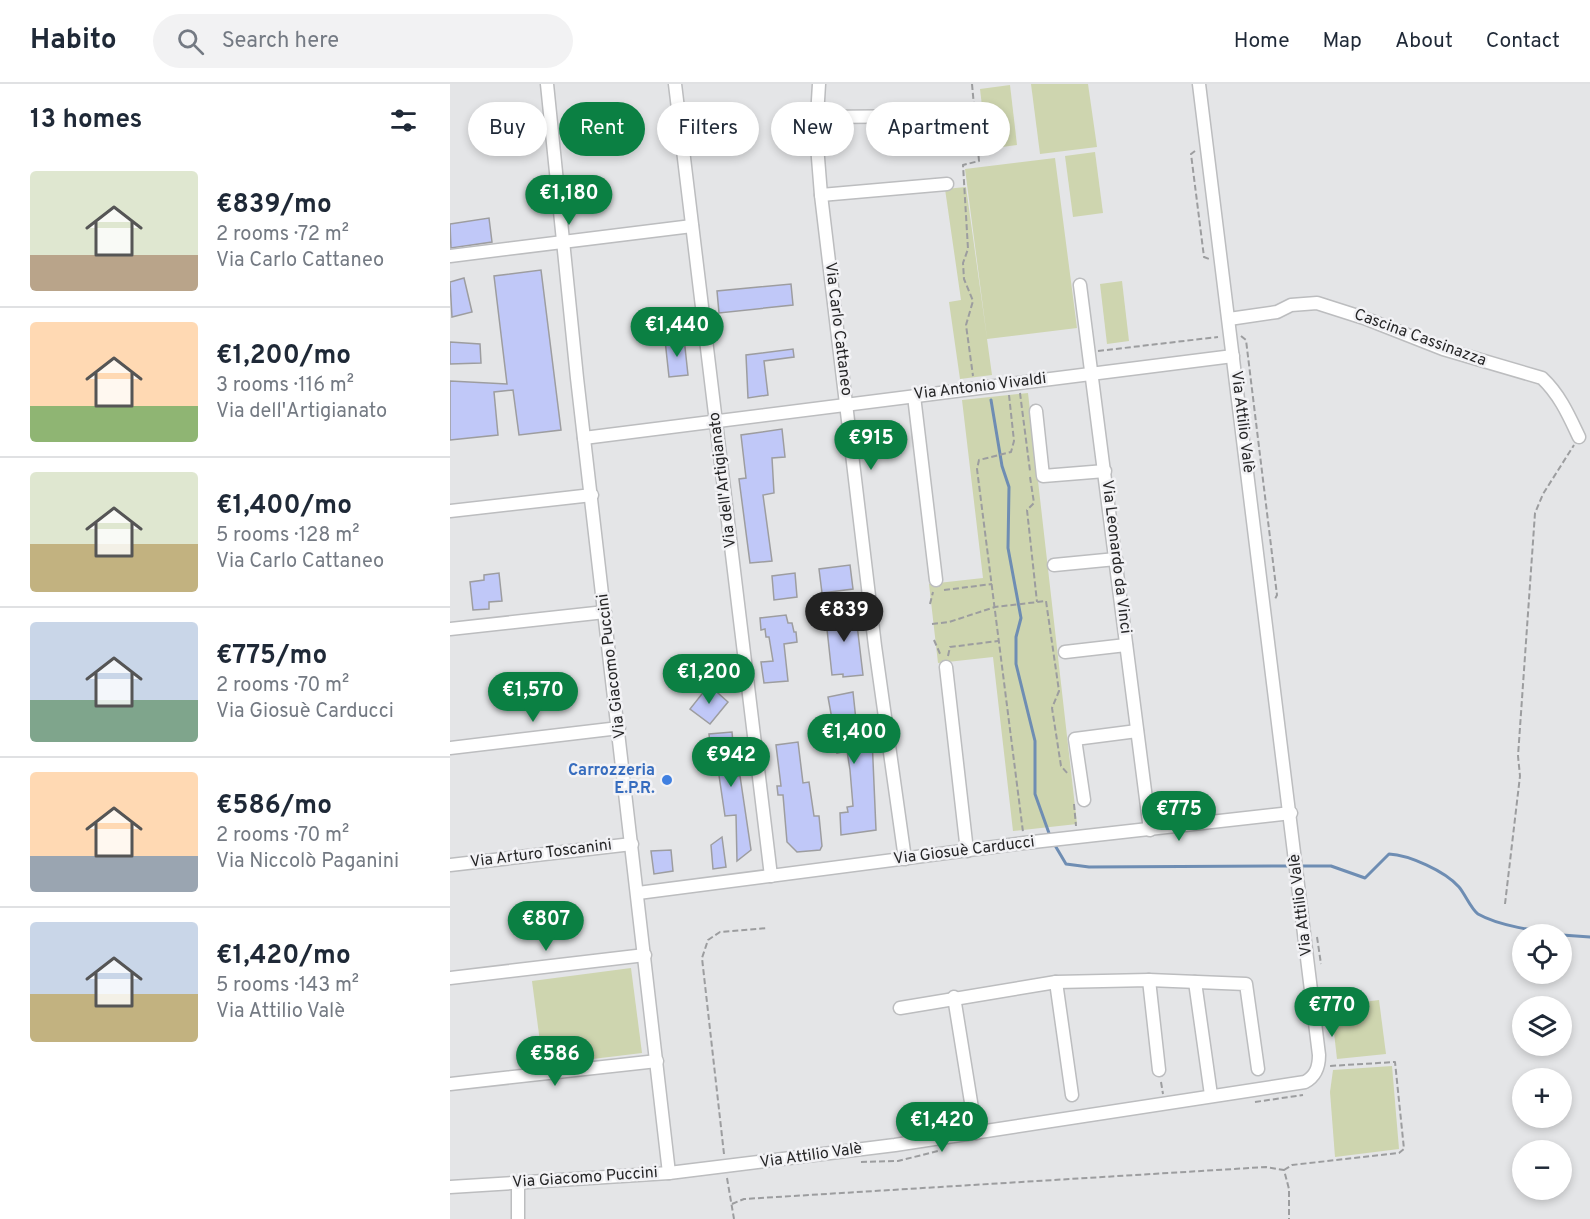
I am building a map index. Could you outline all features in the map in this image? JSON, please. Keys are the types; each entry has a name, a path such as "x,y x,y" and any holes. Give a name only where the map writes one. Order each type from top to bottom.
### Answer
{"street":[{"name":"Via Giacomo Puccini","path":"450,1187 669,1173 584,438 547,84"},
{"name":"Via dell'Artigianato","path":"675,84 771,876"},
{"name":"Via Carlo Cattaneo","path":"818,102 819,84"},
{"name":"Via Attilio Valè","path":"669,1173 726,1173 1305,1082 1312,1078 1317,1070 1319,1055 1291,813 1199,84"},
{"name":"Via Carlo Cattaneo","path":"819,156 821,195 848,404 875,646 905,859"},
{"path":"821,195 947,184"},
{"path":"450,256 692,226"},
{"name":"Via Leonardo da Vinci","path":"1080,285 1150,830"},
{"name":"Cascina Cassinazza","path":"1229,319 1277,312 1291,305 1304,303 1331,306 1443,349 1542,378 1552,387 1567,410 1580,437"},
{"name":"Via Antonio Vivaldi","path":"584,438 1233,356"},
{"path":"914,396 936,580"},
{"path":"1036,411 1043,476 1105,471"},
{"path":"450,512 592,495"},
{"path":"1053,565 1116,558"},
{"path":"450,629 605,612"},
{"path":"1065,652 1126,645"},
{"path":"946,667 967,851"},
{"path":"450,748 619,728"},
{"path":"1078,799 1075,739 1137,731"},
{"name":"Via Giosuè Carducci","path":"638,893 1024,843 1291,813"},
{"name":"Via Arturo Toscanini","path":"450,865 632,844"},
{"path":"450,978 645,955"},
{"path":"1149,980 1159,1070"},
{"path":"900,1008 954,997 1056,982 1149,980 1246,984 1258,1069"},
{"path":"1056,982 1072,1095"},
{"path":"1195,982 1211,1095"},
{"path":"954,997 976,1133"},
{"path":"450,1084 657,1061"},
{"path":"518,1182 518,1219"}],"path":[{"path":"972,84 979,161 963,165 968,249 963,263 964,279 973,301 966,324 974,388"},
{"path":"1089,352 1231,335 1238,335 1246,340 1277,595 1274,601"},
{"path":"1013,383 1014,441 1011,452 980,460 977,469 1024,843"},
{"path":"1013,383 1034,503 1027,510 1037,602"},
{"path":"1505,904 1520,776 1518,756 1535,513 1542,494 1580,437"},
{"path":"936,580 944,590 992,584"},
{"path":"930,604 936,580"},
{"path":"932,624 949,622 995,607 1046,601 1059,691 1052,708 1053,719 1060,766 1071,777"},
{"path":"934,640 946,667"},
{"path":"946,667 950,647 999,641"},
{"path":"1077,837 1078,799"},
{"path":"734,1219 726,1173 702,958 708,940 720,932 767,928"},
{"path":"732,1204 744,1199 924,1187 1266,1167 1284,1170 1292,1165 1399,1153 1404,1149 1395,1062 1329,1066"},
{"path":"1159,1070 1164,1103"},
{"path":"1284,1170 1289,1190 1289,1219"}],"green space":[{"path":"1031,84 1088,84 1097,147 1040,154"},
{"path":"1010,85 1017,145 1010,146 1010,102 982,102 980,89"},
{"path":"1095,152 1103,213 1073,217 1065,156"},
{"path":"1055,158 1077,328 987,339 992,375 960,379 949,302 961,300 945,189 966,187 987,338 965,169"},
{"path":"1122,281 1129,341 1107,344 1100,284"},
{"path":"1028,393 1077,824 1013,831 993,657 938,663 929,584 983,578 962,400"},
{"path":"631,968 642,1053 543,1065 532,981"},
{"path":"1379,1000 1386,1054 1337,1059 1331,1006"},
{"path":"1392,1066 1399,1149 1335,1157 1330,1092 1333,1070"}],"building":[{"path":"489,218 492,242 451,248 450,224"},
{"path":"541,270 561,430 519,435 513,390 494,392 498,435 450,440 450,381 507,384 494,276"},
{"path":"464,278 472,312 452,317 450,282"},
{"path":"791,284 793,305 719,313 717,291"},
{"path":"684,338 688,375 669,377 665,340"},
{"path":"450,342 480,344 481,363 450,364"},
{"path":"793,349 794,357 764,361 768,395 748,398 746,355"},
{"path":"782,429 785,457 772,458 774,493 763,495 772,561 750,563 739,479 746,478 741,435"},
{"path":"850,565 853,589 822,593 819,569"},
{"path":"499,573 502,601 489,602 489,609 473,610 470,582 484,580 484,575"},
{"path":"795,573 797,597 774,600 772,576"},
{"path":"855,608 863,675 843,677 843,674 832,675 825,611"},
{"path":"786,615 788,623 792,623 794,632 796,632 797,642 784,644 788,681 764,683 761,662 773,661 769,637 766,637 765,629 761,630 760,618"},
{"path":"709,685 728,702 710,724 690,709"},
{"path":"853,692 858,739 872,738 876,830 841,835 840,813 848,812 847,807 853,806 850,770 847,751 837,753 837,748 830,749 828,730 834,730 828,697"},
{"path":"732,732 736,776 740,776 751,850 737,861 736,815 725,816 717,762 712,762 709,734"},
{"path":"798,742 803,783 809,782 814,816 819,816 822,846 820,850 797,852 787,842 783,795 778,795 777,786 781,786 776,745"},
{"path":"722,837 726,867 713,869 711,845"},
{"path":"671,850 673,871 654,874 651,851"}],"waterway":[{"path":"991,400 1002,466 1009,487 1008,548 1021,618 1016,637 1016,664 1035,741 1035,794 1050,836"},
{"path":"1053,842 1066,864 1089,867 1292,866"},
{"path":"1298,866 1331,866 1365,878 1389,854 1406,857 1436,870 1453,881 1478,914 1512,926"},
{"path":"1572,936 1590,937"}],"place":[{"name":"Carrozzeria E.P.R.","path":"667,780"}]}
